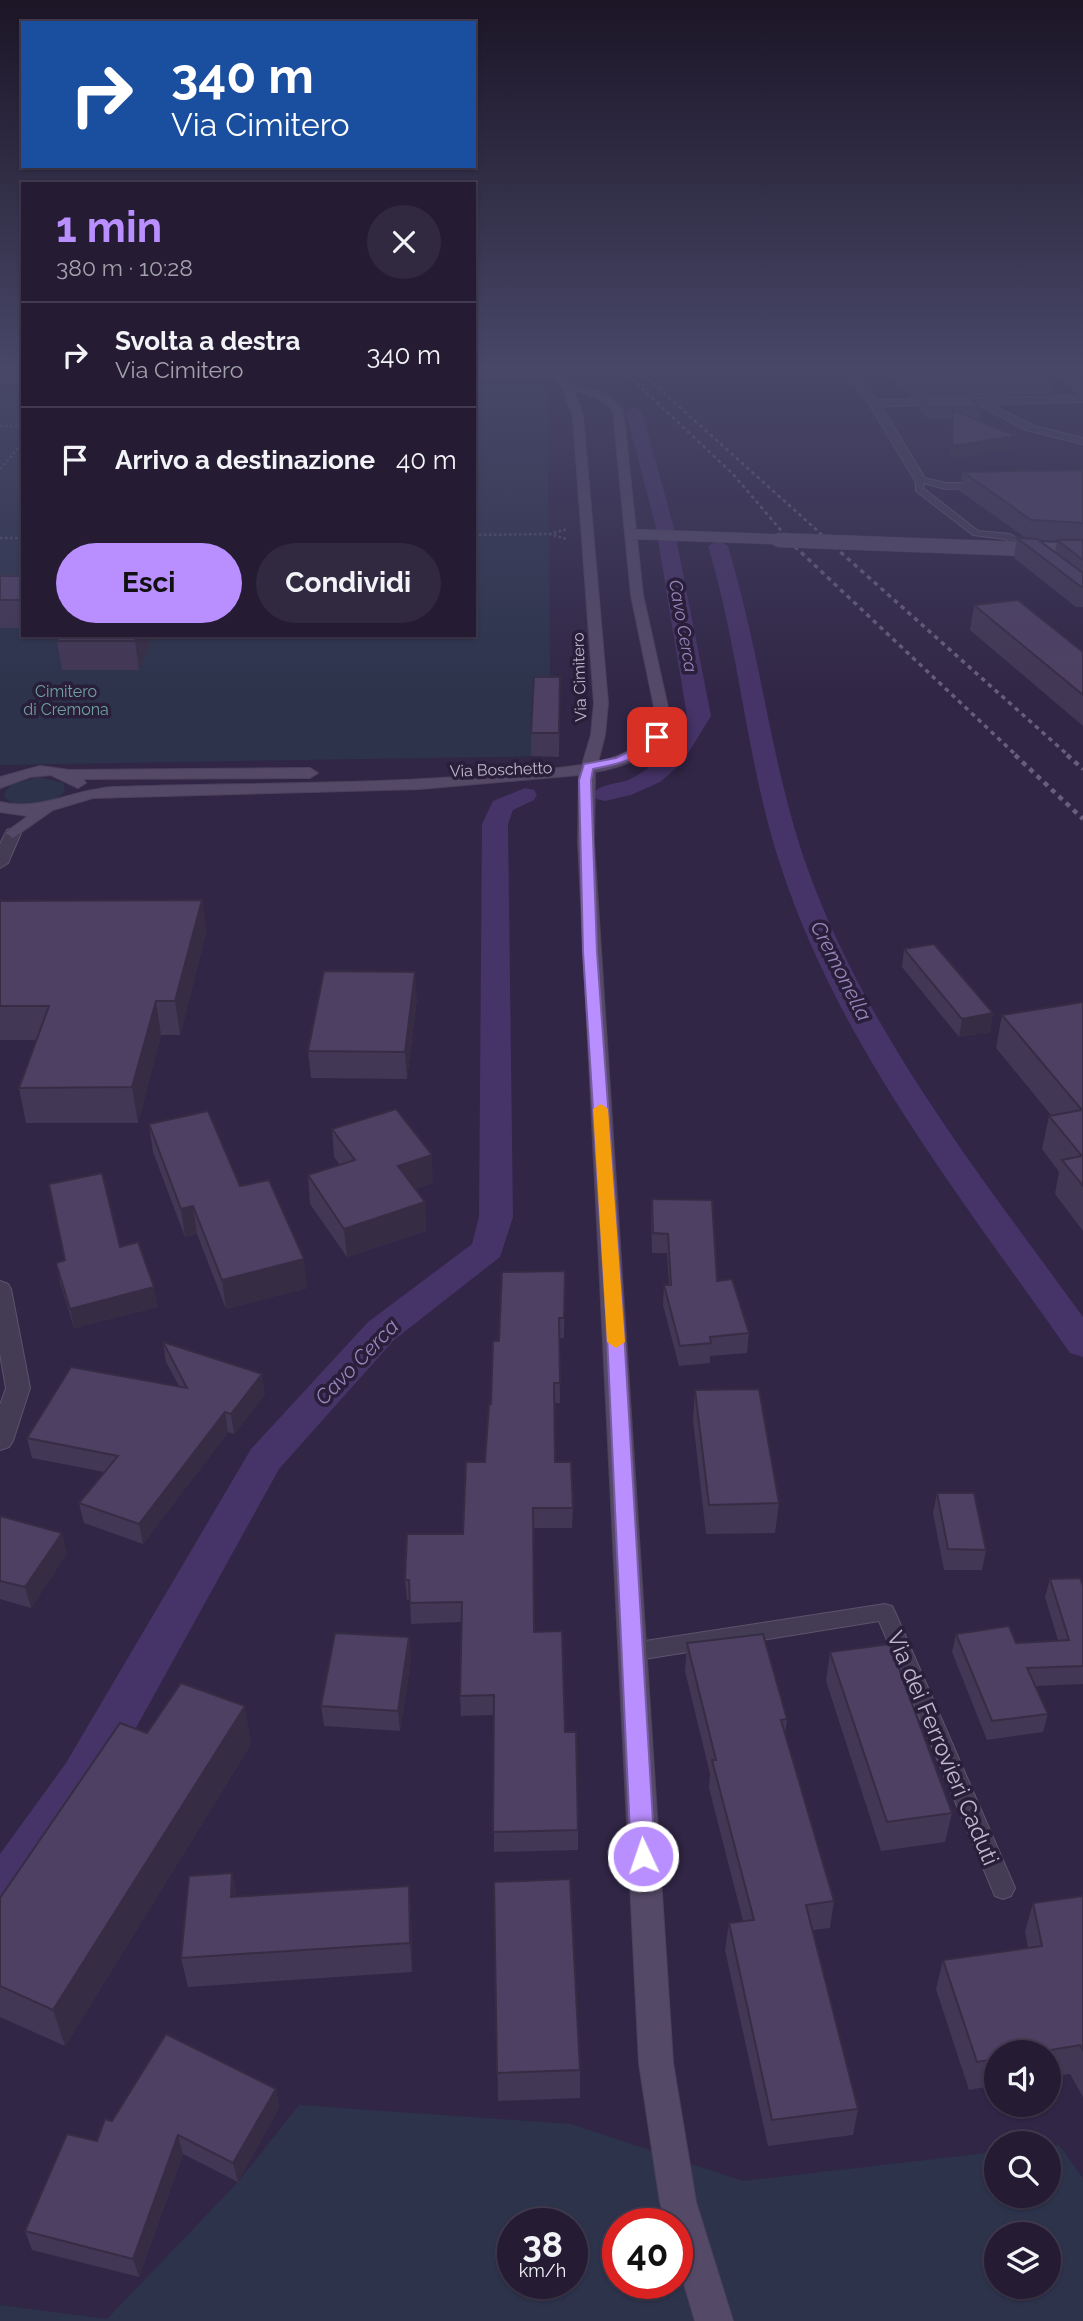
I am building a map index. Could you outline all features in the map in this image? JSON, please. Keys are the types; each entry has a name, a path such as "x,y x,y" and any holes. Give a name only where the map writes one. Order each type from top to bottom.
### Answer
{"street":[{"name":"Via Cimitero","path":"583,477 601,703 598,735 588,767 585,813 590,952 614,1314 656,2063 678,2202 715,2321"},
{"path":"588,767 619,761 642,751 657,737 664,721 637,595 625,477"},
{"path":"630,534 1083,551"},
{"name":"Via Boschetto","path":"0,782 34,772 66,775 410,773 588,767"},
{"name":"Via Boschetto","path":"5,808 32,811 55,807 74,797 112,792 431,785 588,767"},
{"path":"66,775 79,785 74,797"},
{"path":"13,832 35,816 55,807"},
{"path":"0,863 13,832 14,817 5,808"},
{"path":"0,1289 9,1391 0,1441"}],"lane":[{"path":"994,484 944,486 920,480 919,489 976,533 1019,540 1051,564"},
{"name":"Via dei Ferrovieri Caduti","path":"632,1652 886,1612 1003,1888"}],"path":[{"path":"476,535 549,534"},
{"path":"0,538 21,538"}],"green space":[{"name":"Cimitero di Cremona","path":"0,477 21,477 21,637 476,637 476,477 548,477 551,756 0,765"},
{"path":"39,777 63,783 65,791 53,800 36,805 19,804 5,798 4,793 12,784"},
{"path":"299,2105 571,2124 743,2181 984,2153 984,2208 1061,2208 1061,2148 1083,2178 1083,2321 0,2321 0,2305 107,2319 238,2182"}],"building":[{"path":"971,477 1083,477 1083,523 1031,520"},
{"path":"1017,538 1037,539 1083,573 1083,587 1080,586"},
{"path":"1057,540 1083,540 1083,560"},
{"path":"0,576 21,576 21,600 0,600"},
{"path":"1018,600 1083,652 1083,695 974,605"},
{"path":"59,637 137,637 135,641 57,641"},
{"path":"534,677 560,677 559,733 531,733"},
{"path":"202,900 175,1001 156,1001 132,1087 19,1088 49,1006 0,1006 0,901"},
{"path":"934,944 993,1013 962,1019 904,949"},
{"path":"324,971 415,972 405,1052 308,1051"},
{"path":"1083,1002 1083,1186 1062,1160 1082,1156 1049,1116 1082,1110 1002,1015"},
{"path":"396,1109 432,1155 398,1166 425,1202 344,1229 308,1175 355,1160 332,1129"},
{"path":"208,1111 240,1186 269,1180 304,1259 222,1280 193,1206 181,1209 149,1124"},
{"path":"102,1173 120,1247 138,1242 154,1287 70,1309 56,1263 65,1260 49,1184"},
{"path":"652,1199 712,1200 717,1281 732,1279 749,1333 710,1337 711,1343 680,1346 664,1285 671,1285 668,1234 653,1233"},
{"path":"565,1271 564,1318 559,1318 560,1383 554,1383 555,1462 571,1462 573,1508 533,1508 534,1632 562,1631 565,1732 576,1732 578,1830 493,1832 494,1695 460,1696 462,1602 410,1603 409,1580 405,1580 407,1534 463,1534 466,1462 485,1462 491,1404 493,1341 499,1341 502,1272"},
{"path":"163,1342 262,1374 231,1414 225,1412 139,1524 79,1503 118,1456 27,1438 71,1367 187,1388"},
{"path":"759,1389 779,1503 709,1505 695,1390"},
{"path":"937,1493 974,1493 986,1550 948,1549"},
{"path":"0,1516 62,1533 25,1587 0,1581"},
{"path":"1080,1578 1083,1586 1083,1666 1027,1668 1048,1714 992,1721 956,1634 1009,1626 1016,1643 1069,1640 1050,1579"},
{"path":"335,1633 409,1637 398,1711 321,1706"},
{"path":"763,1634 787,1719 781,1720 834,1901 806,1905 858,2109 772,2120 729,1923 754,1920 712,1760 716,1760 687,1643"},
{"path":"890,1644 952,1813 887,1822 830,1652"},
{"path":"181,1683 245,1706 53,2010 0,1986 0,1898 120,1723 147,1733"},
{"path":"232,1873 231,1897 409,1886 410,1943 181,1958 189,1876"},
{"path":"570,1879 580,2070 497,2073 494,1882"},
{"path":"1083,1896 1083,2050 1080,2045 1061,2048 1061,2040 984,2040 984,2061 977,2062 943,1960 1042,1946 1033,1903"},
{"path":"166,2034 276,2089 233,2163 178,2135 133,2259 25,2231 67,2134 97,2141 105,2119 112,2121"}],"waterway":[{"name":"Cavo Cerca","path":"605,794 637,784 663,768 683,745 699,716 665,528 651,477"},
{"name":"Cremonella","path":"718,546 733,600 775,804 795,870 820,933 850,995 922,1116 1083,1344"},
{"name":"Cavo Cerca","path":"0,1895 83,1778 265,1459 381,1331 488,1249 496,1217 495,824 502,806 525,795"}],"railway":[{"path":"736,477 790,541"},
{"path":"758,477 829,541"},
{"path":"788,540 1017,756"},
{"path":"827,540 1069,756"},
{"path":"1015,755 1083,819"},
{"path":"1067,755 1083,769"}],"slow traffic":[{"path":"601,1109 616,1342"}],"route":[{"path":"643,1856 614,1314 590,952 585,780 588,767 619,761 642,751 657,737"}]}
